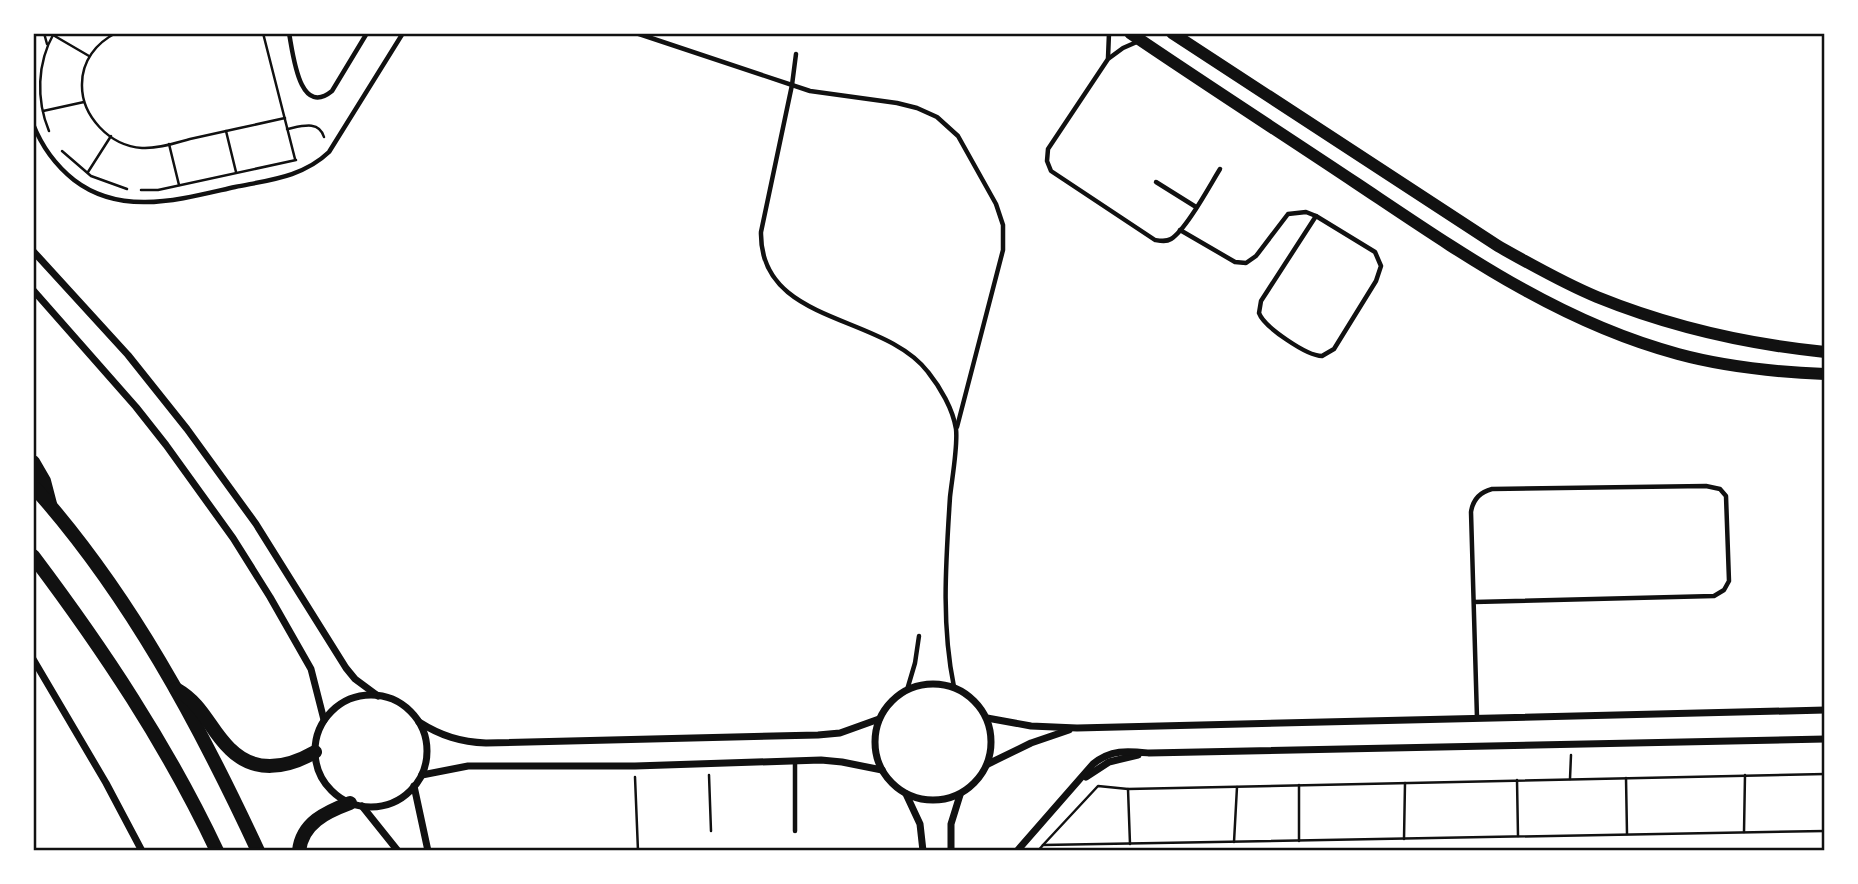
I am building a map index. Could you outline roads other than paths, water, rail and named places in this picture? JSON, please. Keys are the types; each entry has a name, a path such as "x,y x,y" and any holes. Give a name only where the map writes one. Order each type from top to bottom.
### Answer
{"highway":[{"path":"33,462 44,481 50,505"},
{"path":"33,486 104,577 175,688 258,851"},
{"path":"33,556 92,636 149,723 174,764 217,851"},
{"path":"175,688 201,709 231,750 251,762 275,766 290,764 314,752"},
{"path":"299,851 302,837 315,820 356,804"}],"main road":[{"path":"1172,33 1498,246 1550,275 1596,296 1696,331 1759,344 1825,352"},
{"path":"1135,37 1488,271 1581,320 1631,340 1679,354 1735,366 1825,374"}],"street":[{"path":"33,251 158,391 256,524 355,679 378,695 402,704 419,722 444,736 472,743 486,743 818,735 840,733 879,719"},
{"path":"33,290 136,407 233,538 311,669 324,720"},
{"path":"33,659 106,783 142,851"},
{"path":"930,684 954,687 974,699 987,718 992,741 988,764 977,782 960,795 949,799 927,800 905,794 896,788 882,770 875,745 879,719 891,702 907,690 930,684"},
{"path":"378,695 353,698 332,711 319,730 314,752 319,773 340,798 356,804 386,805 396,801 414,786 422,775 427,748 419,722"},
{"path":"987,718 1031,726 1077,728 1825,710"},
{"path":"988,764 1031,743 1077,728"},
{"path":"1017,851 1079,782 1109,762 1149,753 1825,739"},
{"path":"422,775 468,766 635,766 794,761 842,762 882,770"},
{"path":"414,786 428,851"},
{"path":"905,794 920,824 923,851"},
{"path":"951,851 951,824 960,795"},
{"path":"356,804 398,851"},
{"path":"1009,851 1027,838"}],"lane":[{"path":"289,33 302,88 310,95 323,97 332,91 367,33"},
{"path":"33,124 44,148 60,167 79,183 108,199 137,203 171,201 290,175 315,165 330,152 403,33"},
{"path":"636,33 792,85 831,95 897,103 937,117 958,136 996,204 1003,225 1003,250 956,429 945,626 954,687"},
{"path":"1108,59 1109,33"},
{"path":"1135,37 1108,59 1048,149 1048,166 1055,175 1155,240 1168,240 1180,230 1220,169"},
{"path":"796,54 761,232 762,255 766,266 778,285 798,300 908,351 935,381 956,429"},
{"path":"1156,182 1196,207"},
{"path":"1180,230 1235,262 1247,263 1256,256 1288,214 1306,212 1316,216 1375,252 1381,266 1376,281 1334,349 1322,356 1308,353 1265,324 1259,313 1261,301 1316,216"},
{"path":"1474,602 1714,596 1724,590 1729,581 1728,501 1723,492 1713,486 1486,491 1475,499 1471,512 1477,719"},
{"path":"907,690 919,636"},
{"path":"794,761 795,831"}]}
